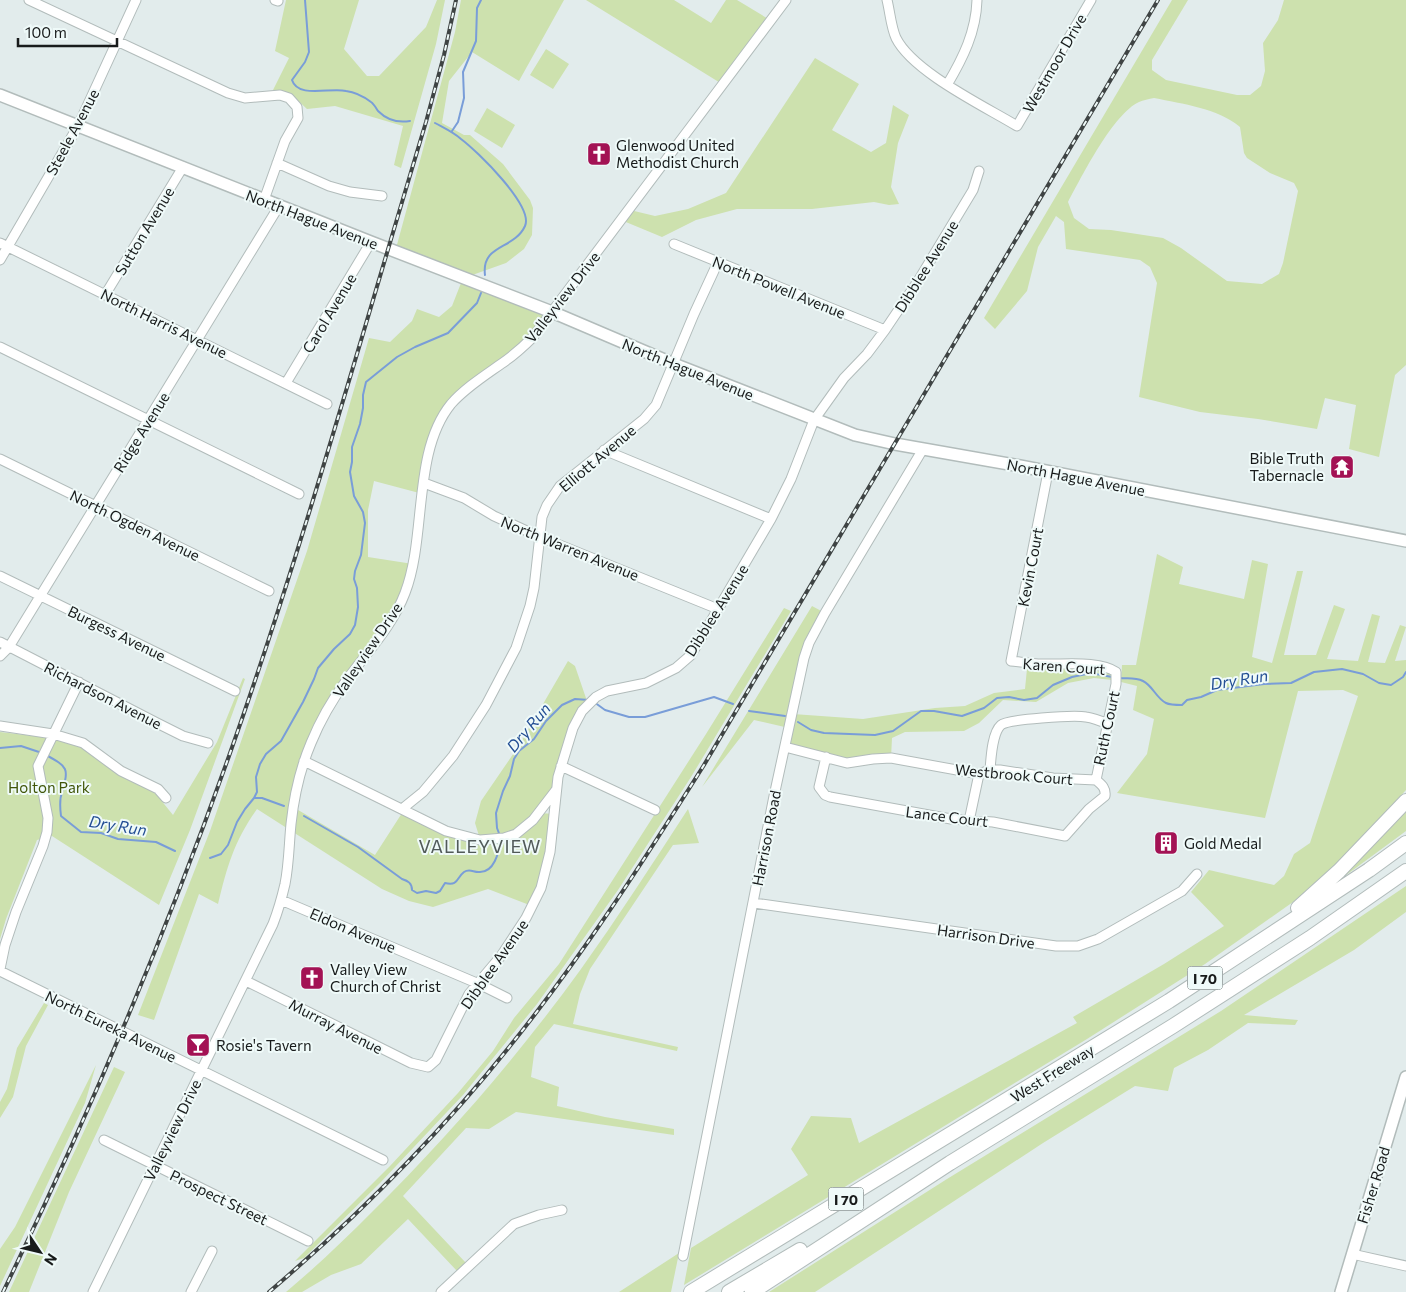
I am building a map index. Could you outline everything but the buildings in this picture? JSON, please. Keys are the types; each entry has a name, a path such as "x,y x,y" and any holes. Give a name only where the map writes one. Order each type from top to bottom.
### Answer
{"highway":[{"path":"1210,975 1256,942 1308,900 1339,871 1406,801"},
{"name":"West Freeway","path":"691,1292 1170,1001 1369,870 1406,843"},
{"name":"West Freeway","path":"752,1292 950,1163 1310,938 1406,871"},
{"path":"729,1292 950,1163"}],"main road":[{"name":"North Hague Avenue","path":"0,95 552,312 674,364 814,420 874,440 1406,541"},
{"name":"Fisher Road","path":"1341,1292 1406,1078"}],"street":[{"path":"29,0 228,93 244,98 280,95 289,98 296,104 298,118 285,141 264,200"},
{"name":"Steele Avenue","path":"0,260 4,245 78,126 136,0"},
{"name":"Valleyview Drive","path":"93,1291 273,924 281,900 286,874 293,807 304,761 318,727 331,703 380,637 405,593 413,564 427,464 434,435 441,420 452,403 465,390 533,337 786,0"},
{"path":"887,0 895,36 902,48 922,68 947,85 971,39 977,0"},
{"name":"Westmoor Drive","path":"947,85 1017,126 1091,0"},
{"path":"277,163 329,186 350,192 382,196"},
{"name":"Sutton Avenue","path":"105,295 183,167"},
{"name":"Dibblee Avenue","path":"428,1067 436,1060 469,994 501,956 521,925 541,888 550,852 556,790 561,766 573,728 588,704 596,697 607,691 646,683 676,668 691,655 771,519 791,479 814,420 844,378 867,354 885,330 918,281 973,190 979,172"},
{"name":"Ridge Avenue","path":"0,656 4,644 40,595 279,206"},
{"name":"Carol Avenue","path":"286,383 370,242"},
{"name":"North Powell Avenue","path":"674,244 885,330"},
{"name":"North Harris Avenue","path":"4,245 327,404"},
{"name":"Elliott Avenue","path":"402,809 427,788 453,756 503,674 516,648 534,588 542,517 547,505 560,486 650,412 660,397 694,314 718,262"},
{"path":"0,347 300,494"},
{"name":"Harrison Road","path":"683,1256 800,674 809,643 923,449"},
{"path":"604,450 771,519"},
{"name":"North Ogden Avenue","path":"0,460 269,591"},
{"name":"Kevin Court","path":"1011,662 1048,472"},
{"name":"North Warren Avenue","path":"424,483 464,498 494,516 540,537 718,609"},
{"name":"Burgess Avenue","path":"0,576 235,691"},
{"name":"Richardson Avenue","path":"4,644 184,736 208,743"},
{"name":"Karen Court","path":"1011,662 1097,665 1110,668 1116,672"},
{"name":"Ruth Court","path":"1074,826 1089,809 1105,796 1106,791 1096,780 1116,684 1116,672"},
{"path":"0,982 5,945 47,832 48,818 38,774 40,758 79,682"},
{"path":"990,770 997,731 1005,723 1066,716 1086,717 1108,724"},
{"path":"0,726 53,734 83,743 121,771 158,789 166,798"},
{"name":"Westbrook Court","path":"785,747 847,763 891,758 979,774 990,770 1068,779 1096,780"},
{"name":"Lance Court","path":"826,757 819,787 825,795 830,797 970,821 993,822 1065,836 1074,826"},
{"path":"304,761 457,835 480,840 516,834 529,824 556,790"},
{"path":"561,766 655,810"},
{"path":"970,821 979,774"},
{"name":"Harrison Drive","path":"754,903 1056,946 1078,946 1098,939 1182,891 1198,874"},
{"name":"Eldon Avenue","path":"281,900 508,998"},
{"name":"North Eureka Avenue","path":"2,971 383,1160"},
{"name":"Murray Avenue","path":"246,981 410,1063 428,1067"},
{"name":"Prospect Street","path":"104,1140 308,1241"},
{"path":"441,1292 514,1224 539,1215 562,1210"},
{"path":"191,1292 212,1251"},
{"path":"1352,1254 1406,1266"}],"green space":[{"path":"286,0 359,0 344,49 367,76 379,76 426,27 437,0 445,0 436,44 401,168 394,165 403,126 335,106 307,109 291,94 273,90 289,58 275,51"},
{"path":"461,0 564,0 519,81 472,52 449,81 442,123 464,135 470,135 503,164 530,200 533,208 532,235 524,249 506,263 464,278 552,312 533,337 475,383 441,420 423,494 374,481 368,510 368,557 413,564 405,593 324,715 293,807 375,855 404,810 446,831 480,839 475,823 481,801 518,747 568,661 575,666 588,704 582,711 558,777 540,813 554,814 550,852 532,906 488,889 433,907 409,901 382,889 257,809 242,832 232,855 218,904 199,894 154,1020 138,1015 210,831 307,551 369,338 390,342 412,321 417,309 439,317 452,306 463,278 395,252 455,32"},
{"path":"586,0 674,0 711,23 726,0 737,0 770,20 722,84"},
{"path":"1172,0 1188,0 1152,60 1152,70 1166,80 1237,95 1250,95 1261,86 1265,71 1263,43 1278,20 1284,0 1406,0 1406,365 1395,375 1379,457 1349,449 1356,405 1325,398 1317,429 1200,412 1139,397 1157,283 1150,267 1140,260 1066,249 1064,222 1056,216 1038,247 1027,291 995,329 984,318","holes":["1154,98 1210,111 1231,121 1240,127 1244,153 1247,158 1270,173 1294,183 1298,191 1279,274 1262,284 1227,281 1181,248 1163,238 1111,230 1089,229 1074,218 1068,202 1099,147 1119,119 1129,109 1139,102"]},
{"path":"546,49 569,64 553,89 530,75"},
{"path":"815,58 859,84 832,130 871,152 886,143 893,105 909,115 898,143 891,187 899,204 889,205 874,202 812,209 737,209 696,220 662,237 621,220 630,210 655,216 688,209 726,193"},
{"path":"487,108 515,125 502,148 474,131"},
{"path":"1157,554 1183,567 1179,584 1244,599 1252,560 1268,564 1252,657 1272,663 1297,571 1303,571 1284,655 1316,655 1334,605 1345,609 1327,659 1358,661 1372,614 1380,616 1368,662 1385,663 1400,625 1406,627 1395,661 1406,660 1406,790 1334,868 1310,890 1205,964 1087,1039 684,1285 691,1248 808,1175 791,1149 811,1116 851,1118 859,1143 1077,1023 1073,1017 1164,964 1224,926 1191,892 1209,870 1274,885 1284,876 1294,854 1310,843 1358,696 1343,690 1298,691 1265,818 1117,793 1147,754 1154,719 1133,710 1137,686 1121,682 1122,665 1136,665"},
{"path":"812,606 825,613 817,628 793,714 863,719 935,708 965,706 994,693 1025,689 1027,669 1098,669 1113,672 1112,680 1094,678 1068,683 1036,702 1003,700 979,723 964,731 905,732 892,738 891,758 853,763 785,747 789,728 754,720 702,787"},
{"path":"784,608 791,611 691,777 618,890 537,1004 463,1095 380,1183 304,1258 295,1261 390,1166 458,1093 493,1051 514,1018 559,964"},
{"name":"Holton Park","path":"243,678 245,679 190,830 159,905 52,836 37,840 0,939 0,732 68,740 89,749 152,789 173,815 217,742"},
{"path":"688,809 699,843 673,845 590,969 580,994 573,1024 678,1047 677,1051 554,1024 535,1047 531,1077 559,1087 557,1106 605,1117 674,1129 674,1135 516,1112 489,1129 466,1128 403,1196 466,1263 457,1271 408,1219 361,1264 331,1275 302,1292 286,1292 340,1243 400,1184 455,1125 507,1064 581,969"},
{"path":"1406,809 1406,831 1334,884"},
{"path":"1406,886 1406,912 1354,950 1244,1015 1298,1020 1295,1025 1248,1023 1208,1050 1174,1068 1168,1091 1135,1086 1043,1143 815,1292 769,1292 947,1179 1221,1011"},
{"path":"44,1003 48,1005 26,1046 13,1097 0,1118 0,1102 7,1089 17,1048"},
{"path":"96,1065 85,1103 0,1286 0,1249 15,1227"},
{"path":"114,1067 125,1072 69,1192 29,1292 9,1292"},
{"path":"679,1253 671,1292 619,1292"}],"waterway":[{"path":"305,0 309,52 305,62 292,80 295,86 308,91 340,90 353,92 371,102 381,114 389,119 401,122 410,121"},
{"path":"452,131 458,122 464,98 463,72 476,41 477,8 481,0"},
{"path":"435,123 469,145 491,167 513,193 525,217 525,226 520,234 493,252 488,258 485,265 485,275"},
{"path":"210,858 221,854 228,845 237,822 257,792 256,777 260,764 266,754 281,741 303,702 318,668 350,634 355,625 358,607 357,588 354,579 361,555 365,523 363,512 354,496 350,472 352,447 360,424 366,382 397,357 448,333 477,303 481,293"},
{"name":"Dry Run","path":"1119,678 1143,681 1166,703 1182,705 1187,700 1201,697 1217,690 1264,684 1291,683 1314,672 1342,669 1363,674 1379,683 1391,685 1403,677 1406,672"},
{"name":"Dry Run","path":"798,722 811,730 824,733 875,735 893,731 921,711 934,711 962,716 984,708 997,698 1009,697 1024,700 1037,698 1053,685 1072,677 1091,673 1112,677"},
{"name":"Dry Run","path":"594,702 605,710 629,717 645,717 714,697 733,704"},
{"name":"Dry Run","path":"500,836 497,828 496,813 510,776 514,759 519,751 534,739 546,721 562,705 575,699 589,700"},
{"name":"Dry Run","path":"749,711 785,716"},
{"name":"Dry Run","path":"0,748 21,746 42,753"},
{"name":"Dry Run","path":"46,755 59,762 66,773 60,801 61,816 81,832 101,833 118,839 156,842 175,851"},
{"name":"Dry Run","path":"255,798 262,798 284,806"},
{"name":"Dry Run","path":"304,816 358,847 409,883 412,890 417,893 426,891 436,893 440,891 445,883 455,882 466,871 480,872 489,869 497,856 500,841"}],"railway":[{"path":"3,1292 65,1160 124,1027 178,892 229,756 282,599 331,440 426,122 456,0"},
{"path":"269,1292 334,1235 396,1175 454,1112 536,1013 611,909 704,765 1158,0"}],"place":[{"name":"Glenwood United Methodist Church","path":"599,154"},
{"name":"Bible Truth Tabernacle","path":"1342,467"},
{"name":"Gold Medal","path":"1166,843"},
{"name":"Valley View Church of Christ","path":"312,978"},
{"name":"Rosie's Tavern","path":"198,1045"}],"district":[{"name":"VALLEYVIEW","path":"480,846"}]}
